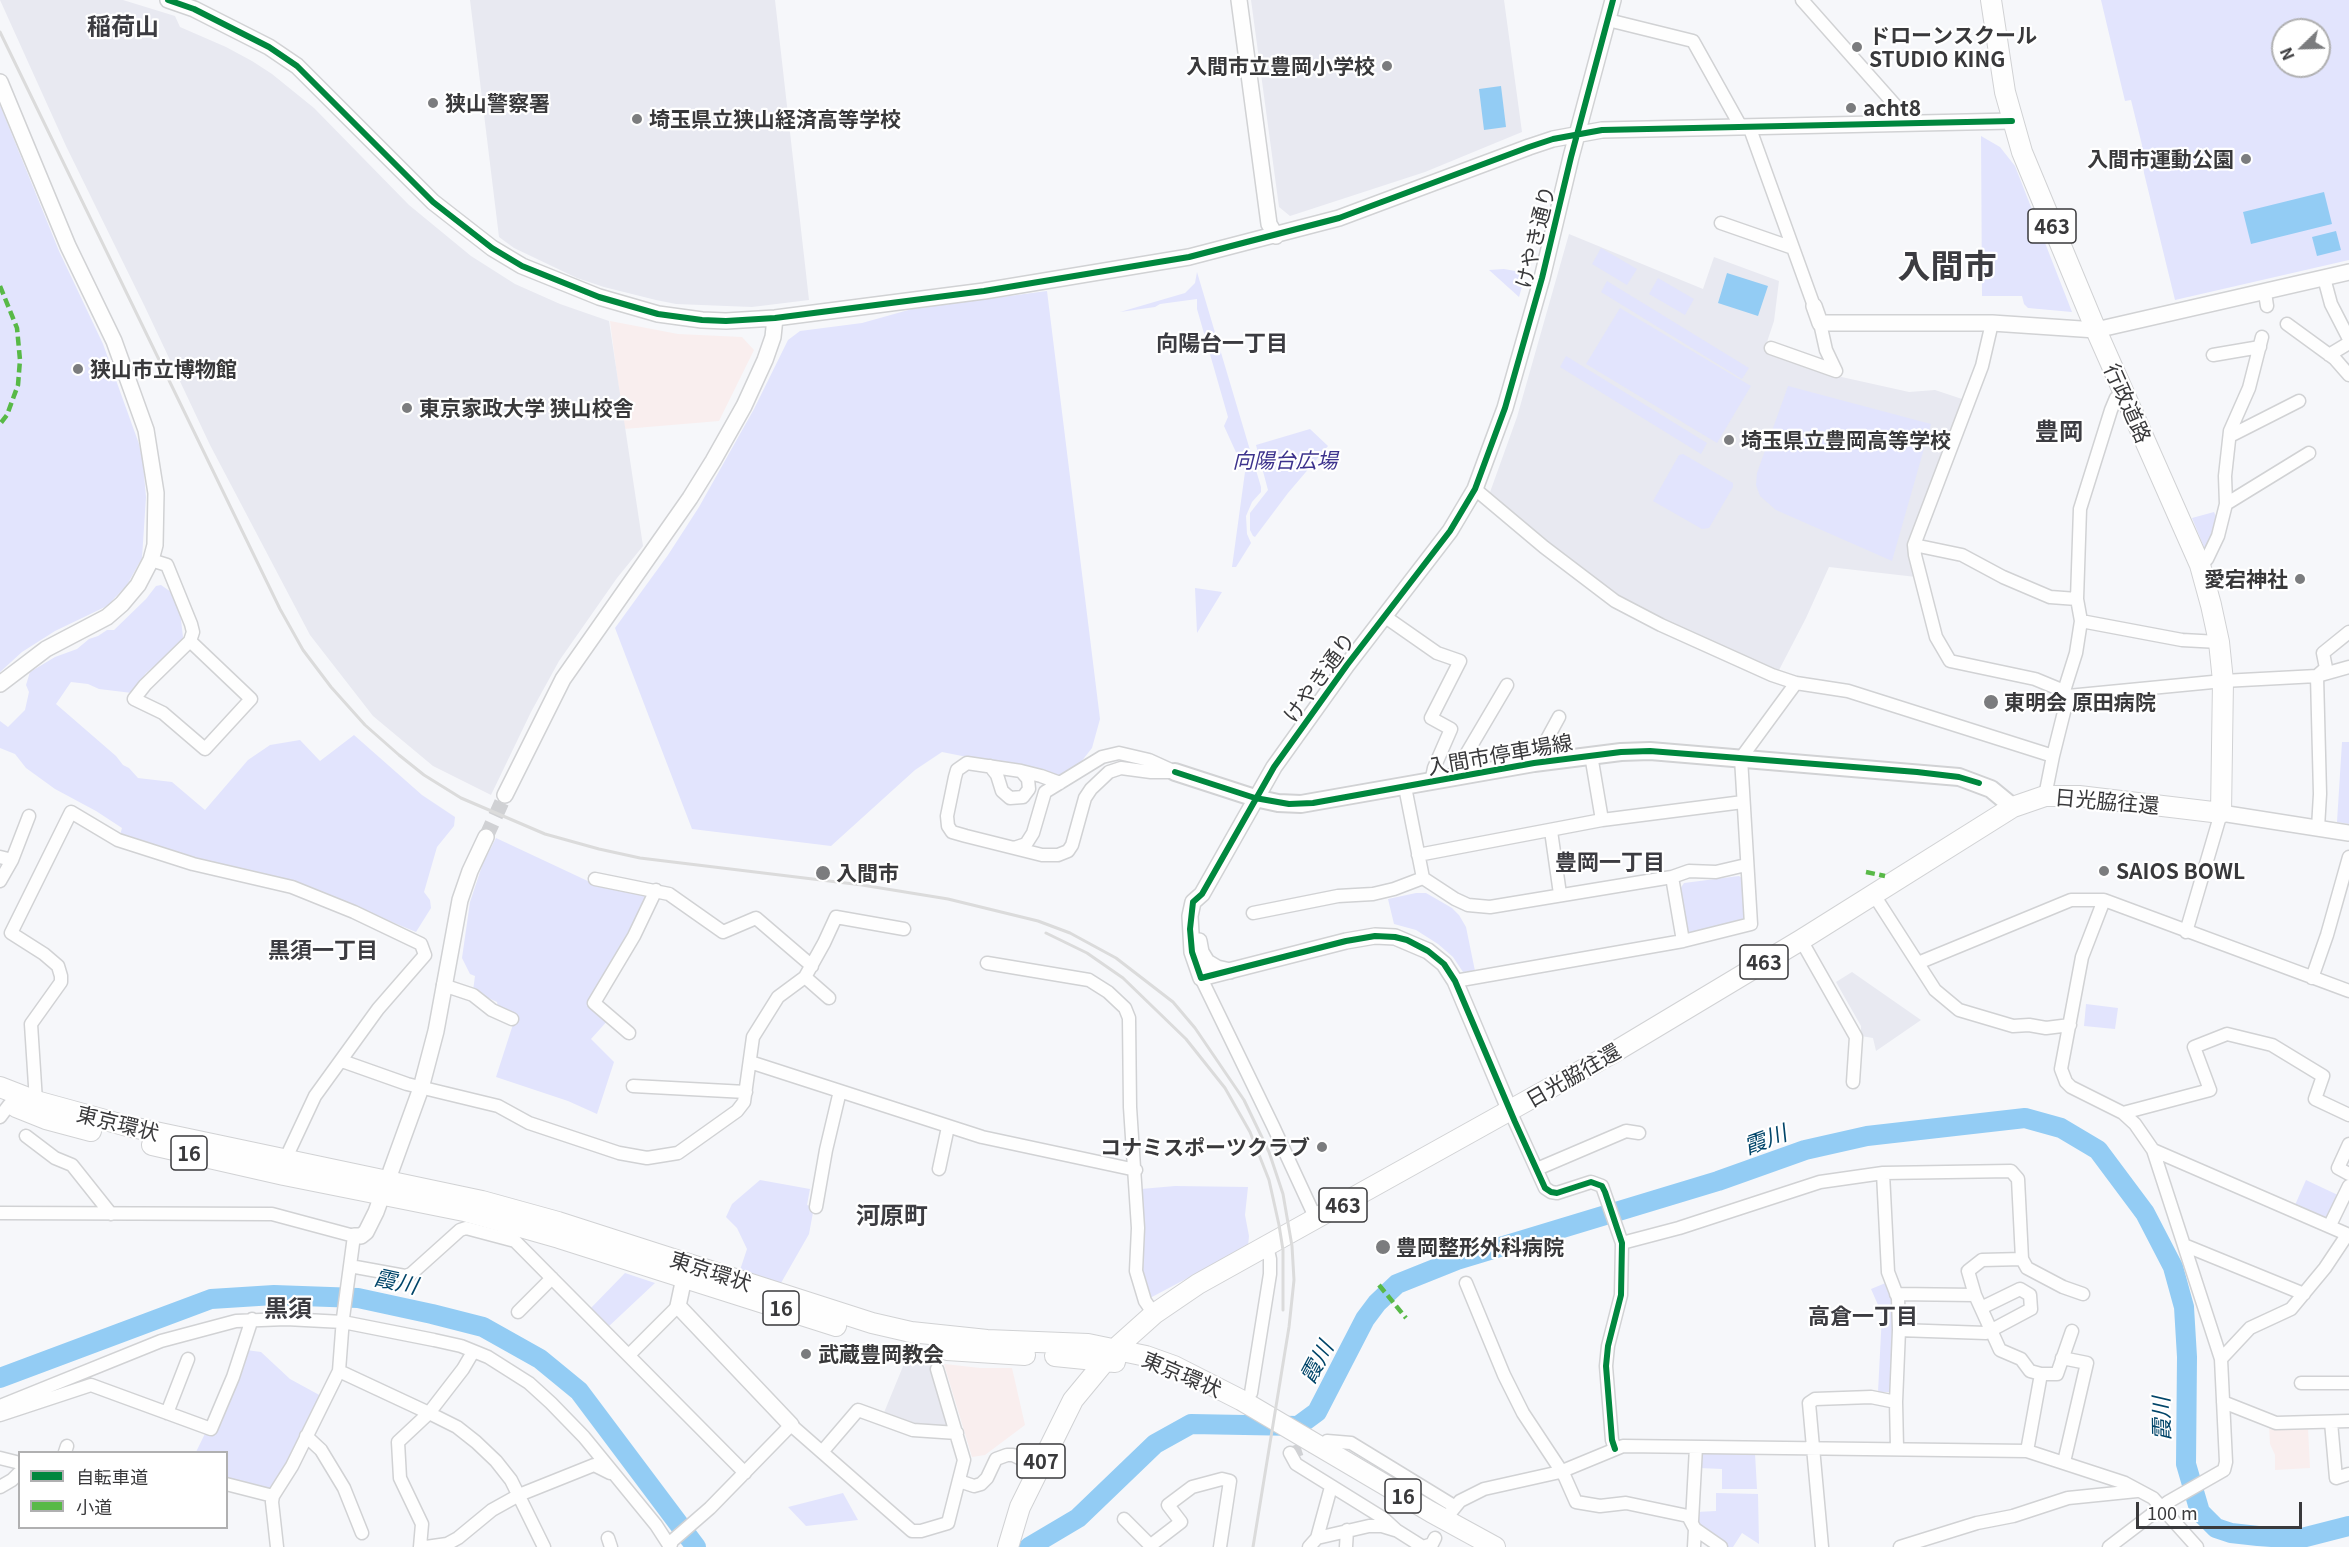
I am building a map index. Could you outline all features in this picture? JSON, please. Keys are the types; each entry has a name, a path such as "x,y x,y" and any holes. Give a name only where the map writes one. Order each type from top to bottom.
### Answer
{"highway":[{"name":"行政道路","path":"1991,0 2012,121 2031,173 2096,330 2200,565 2219,642 2223,681 2221,813"},
{"name":"日光脇往還","path":"1008,1547 1014,1523 1038,1467 1073,1400 1111,1354 1154,1314 1198,1284 1621,1048 1801,940 2013,807 2045,796 2079,795 2221,813"},
{"name":"東京環状","path":"2,1102 36,1101 127,1126 285,1160 559,1238 870,1336 909,1345 984,1354 1146,1356 1174,1366 1240,1399 1307,1446 1470,1547"},
{"name":"東京環状","path":"2,1102 46,1119 233,1163 384,1187 458,1195 558,1222 872,1323 911,1332 977,1339 1088,1344 1111,1354"},
{"name":"東京環状","path":"1307,1446 1495,1547"}],"main road":[{"name":"入間市停車場線","path":"1175,772 1255,798 1278,803 1301,804 1591,755 1650,751 1959,777 1991,789 2013,807"}],"street":[{"path":"168,0 194,9 269,47 297,66 442,209 492,248 522,266 599,297 658,314 726,321 775,318 984,291 1189,257 1276,236 1375,206 1529,147 1578,134 1618,129 2012,121"},
{"path":"1239,0 1269,224 1276,236"},
{"name":"けやき通り","path":"1510,1111 1455,981 1444,964 1428,951 1407,940 1385,936 1355,940 1201,978 1192,952 1190,929 1193,902 1202,894 1255,798 1290,744 1450,531 1475,489 1505,408 1542,278 1613,0"},
{"path":"1802,0 1911,123"},
{"path":"1812,11 1821,0"},
{"path":"1608,20 1693,41 1745,127 1793,248 1820,323 1826,350 1836,371 1771,348"},
{"path":"0,82 68,246 114,341 146,430 156,493 155,545 151,560 138,585 107,617 46,649 0,684"},
{"path":"1721,223 1793,248"},
{"path":"1820,323 1992,323 2096,330 2266,300 2324,278 2349,272"},
{"path":"2324,278 2331,304 2349,341 2329,355"},
{"path":"505,795 563,680 684,507 713,461 744,406 765,360 775,318"},
{"path":"1992,323 1974,390 1914,544 1932,627 1940,646 1950,661 2035,679 2066,694 2317,676 2349,667"},
{"path":"2287,324 2335,359 2349,375"},
{"path":"2200,565 2212,550 2226,504 2225,476 2230,436 2249,388 2261,342 2213,355"},
{"path":"2045,796 2081,621 2077,599 2079,509 2111,410 2116,398 2124,394"},
{"path":"2230,436 2299,401"},
{"path":"2226,504 2310,453"},
{"path":"1475,489 1544,547 1615,601 1671,630 1772,675 1796,683 1848,691 2052,756"},
{"path":"1914,544 1962,555 2003,577 2050,597 2077,599"},
{"path":"151,560 167,565 193,632 190,641 145,685 134,699 163,713 205,749 251,699 190,641"},
{"path":"1384,616 1437,653 1460,661 1431,718 1451,729 1434,768 1431,782"},
{"path":"2081,621 2182,640 2219,642"},
{"path":"2318,828 2320,794 2317,676 2326,668 2323,653 2349,632"},
{"path":"1455,981 1683,941 1751,924 1742,758 1796,683"},
{"path":"1461,776 1461,763 1507,685"},
{"path":"1534,764 1559,717"},
{"path":"1014,848 1026,844 1033,833 1045,792 1102,757 1119,753 1149,760 1175,772"},
{"path":"1591,755 1602,820"},
{"path":"1060,783 1021,771 967,763 957,770 947,821 949,829 956,834 1042,855 1059,855 1068,850 1085,798 1109,772 1121,768 1150,772 1175,772"},
{"path":"990,766 997,775 1002,791 1010,798 1023,797 1029,789 1028,779 1021,771"},
{"path":"1405,787 1423,878 1455,899 1474,906 1490,907 1560,894 1672,878 1689,871 1716,872 1746,865"},
{"path":"1418,855 1602,820 1743,802"},
{"path":"36,1101 32,1024 61,982 61,976 58,966 11,933 71,812 118,840 194,864 292,887 354,912 421,944 425,955 378,1009 315,1096 285,1160"},
{"path":"2186,932 2221,813 2349,833"},
{"path":"0,881 6,858 29,816"},
{"path":"1551,831 1560,894"},
{"path":"1033,833 1035,847 1042,855"},
{"path":"0,1213 272,1214 361,1236 366,1232 421,1088 436,1031 460,900 470,871 486,837"},
{"path":"2312,978 2349,857"},
{"path":"1253,913 1329,897 1373,894 1423,878"},
{"path":"1672,878 1683,941"},
{"path":"595,879 669,894 723,932 756,918 808,971 829,998"},
{"path":"629,1033 594,1003 634,936 656,890"},
{"name":"けやき通り","path":"1202,894 1199,931 1204,958 1217,968 1237,969"},
{"path":"1874,895 1935,990 1959,1010 2013,1026 2046,1028 2070,1024"},
{"path":"1917,963 2071,900 2104,900 2349,991"},
{"path":"2104,900 2082,957 2061,1069 2071,1088 2123,1113 2135,1124 2153,1150 2221,1359 2226,1462 2224,1470 2165,1505 2109,1547"},
{"path":"342,1061 421,1088 498,1106 529,1123 619,1153 647,1158 678,1153 737,1111 744,1102 753,1037 778,997 808,971 836,917 904,929"},
{"path":"1801,940 1856,1037 1853,1082"},
{"path":"987,963 1089,981 1108,992 1125,1008 1129,1018 1132,1142 1136,1170 1138,1228 1136,1271 1145,1301 1154,1314"},
{"path":"1201,978 1316,1219"},
{"path":"443,984 473,995 492,1010 512,1019"},
{"path":"2123,1113 2211,1090 2194,1047 2227,1034 2272,1045 2323,1076 2315,1100 2349,1116"},
{"path":"750,1062 982,1137 1136,1170"},
{"path":"633,1086 746,1092"},
{"path":"816,1207 840,1091"},
{"path":"1510,1111 1545,1188 1557,1193 1591,1182 1602,1186 1621,1239 1621,1295 1608,1346 1606,1366 1612,1440 1615,1449"},
{"path":"939,1168 948,1127"},
{"path":"1536,1169 1626,1131 1639,1133"},
{"path":"26,1136 55,1158 72,1166 111,1214"},
{"path":"2349,1144 2338,1168 2349,1174"},
{"path":"2153,1150 2330,1225 2348,1235 2325,1268 2291,1309 2250,1328 2221,1359"},
{"path":"1621,1239 1679,1228 1820,1182 1883,1173 2011,1171 2018,1179 2022,1259 2027,1268 2082,1294"},
{"path":"1883,1173 1888,1272 1898,1298 1897,1448"},
{"path":"2330,1225 2349,1186"},
{"path":"350,1266 405,1276 411,1274 466,1227 515,1241 746,1473"},
{"path":"277,1547 273,1496 292,1466 339,1371 354,1236"},
{"path":"2184,1245 2304,1294"},
{"path":"1240,1399 1269,1274 1270,1259 1267,1246"},
{"path":"2022,1259 1982,1260 1968,1271 1975,1295 2000,1350 2021,1359 2030,1371 2057,1374 2072,1331"},
{"path":"518,1312 552,1278"},
{"path":"629,1355 678,1306 684,1278"},
{"path":"1466,1282 1518,1404 1576,1502 1600,1506 1626,1503 1688,1516 1694,1525 1721,1547"},
{"path":"1899,1330 1986,1333 2031,1309 2030,1295 2020,1289 1981,1308"},
{"path":"1896,1294 1975,1295"},
{"path":"678,1306 791,1425 912,1531 921,1531 948,1523 964,1460 937,1369"},
{"path":"0,1406 161,1341 198,1330 252,1319 343,1320 434,1340 473,1352 509,1369 529,1383 559,1411 671,1544 746,1473 791,1425"},
{"path":"0,1415 91,1385 211,1429 233,1377 252,1319"},
{"path":"420,1547 422,1524 400,1478 398,1442 429,1413 463,1369 473,1352"},
{"path":"2062,1358 2087,1363 2064,1462"},
{"path":"167,1413 188,1359"},
{"path":"339,1371 457,1427 476,1442 496,1461 519,1495 544,1547"},
{"path":"2027,1451 2041,1374"},
{"path":"2301,1383 2349,1383"},
{"path":"1822,1547 1809,1403 1815,1400 1871,1397 1896,1402"},
{"path":"2223,1402 2276,1422 2349,1420"},
{"path":"822,1452 858,1410 913,1430 957,1433"},
{"path":"2331,1422 2336,1478 2349,1474"},
{"path":"306,1436 321,1450 344,1488 362,1533"},
{"path":"1396,1530 1383,1518 1296,1464 1307,1446 1351,1443 1453,1509 1484,1489 1560,1472 1623,1446 2027,1451 2125,1483 2153,1498 2165,1505 2197,1547"},
{"path":"1694,1547 1696,1447"},
{"path":"959,1481 974,1486 981,1484 987,1478 996,1459 1001,1456 1013,1455 1038,1467"},
{"path":"0,1458 18,1462"},
{"path":"426,1547 447,1544 458,1538 492,1510 519,1495 594,1465 614,1474"},
{"path":"0,1487 18,1474"},
{"path":"1124,1519 1152,1546 1181,1522 1168,1505 1192,1487 1222,1479 1230,1481 1220,1547"},
{"path":"228,1485 273,1496"},
{"path":"1313,1542 1331,1487"},
{"path":"1900,1547 2066,1499 2137,1491"},
{"path":"1313,1542 1347,1530 1382,1526 1430,1545"},
{"path":"1346,1547 1347,1530"}],"shaded area":[{"name":"東京家政大学 狭山校舎","path":"0,0 123,0 175,16 180,27 252,61 314,108 409,205 471,256 515,284 560,304 609,321 643,546 617,578 559,661 531,712 491,795 433,766 373,716 310,635 210,445 66,146"},
{"name":"埼玉県立狭山経済高等学校","path":"470,0 775,0 809,300 752,307 676,304 656,300 577,278 514,248 499,237"},
{"name":"入間市立豊岡小学校","path":"1251,0 1504,0 1522,132 1425,172 1290,216 1279,207"},
{"name":"埼玉県立豊岡高等学校","path":"1569,234 1703,289 1714,257 1779,281 1774,321 1765,348 1837,376 1909,392 1935,390 1965,400 1908,544 1916,577 1829,567 1778,672 1646,613 1609,590 1489,495 1517,417"},
{"path":"610,321 678,334 742,337 754,350 719,421 624,429"},
{"path":"1852,972 1921,1020 1876,1051 1873,1038 1861,1036 1861,1026 1836,982"},
{"path":"906,1359 930,1363 950,1424 945,1429 913,1427 883,1415"},
{"path":"944,1364 980,1368 1012,1368 1025,1425 985,1455 972,1457"},
{"path":"2269,1425 2308,1428 2310,1468 2275,1470 2275,1455 2270,1444"}],"green space":[{"name":"入間市運動公園","path":"2101,0 2349,0 2349,260 2175,300 2144,173 2142,145 2131,100 2125,101"},
{"path":"0,105 59,251 103,344 139,444 146,497 142,558 127,585 107,606 55,631 22,652 0,672"},
{"path":"1981,136 2000,147 2015,166 2072,312 2028,308 2022,296 1982,296"},
{"path":"1601,248 1637,269 1627,285 1592,264"},
{"path":"1504,269 1526,273 1519,297 1489,270"},
{"path":"1197,272 1261,487 1261,492 1252,502 1246,516 1247,534 1251,543 1236,567 1232,567 1245,472 1224,426 1228,417 1197,309 1197,299 1120,312 1185,293 1195,283"},
{"path":"1658,278 1694,299 1685,315 1649,294"},
{"path":"1607,281 1749,368 1742,379 1601,292"},
{"path":"1047,291 1100,719 1092,748 1077,767 1063,776 942,752 915,770 831,846 692,829 615,628 668,555 699,507 754,409 788,340 800,331 862,323 912,309"},
{"path":"1620,308 1751,386 1717,443 1586,364"},
{"path":"1566,356 1707,443 1701,454 1560,367"},
{"path":"1788,386 1931,424 1892,561 1776,510 1760,496 1756,485 1757,473"},
{"name":"向陽台広場","path":"1310,429 1328,446 1255,537 1253,536 1250,530 1250,513 1268,490 1256,445"},
{"path":"1683,454 1733,483 1733,487 1709,528 1702,529 1653,501 1679,455"},
{"path":"2214,512 2218,521 2214,535 2205,550 2192,518"},
{"path":"161,585 171,592 180,611 183,637 181,644 146,673 132,693 99,689 88,684 71,682 56,704 138,778 172,782 205,810 248,760 270,745 300,740 320,761 354,735 422,795 455,817 454,826 437,847 424,892 430,900 431,908 416,932 293,881 196,858 120,835 122,828 55,789 26,768 15,754 0,748 0,721 8,727 25,710 29,692 26,685 30,672 55,657 77,649 89,639 107,630 114,630 156,586"},
{"path":"1195,588 1222,592 1197,633"},
{"path":"2342,742 2349,742 2349,824 2337,822"},
{"path":"496,838 592,883 649,895 649,899 591,1003 609,1019 591,1039 614,1062 597,1114 568,1101 496,1077 516,1015 498,1008 497,1002 473,991 475,976 470,974 462,958 470,902 483,863"},
{"path":"1739,876 1743,879 1745,916 1743,920 1691,933 1687,930 1680,889 1684,883"},
{"path":"1426,893 1452,908 1459,915 1466,927 1475,971 1463,972 1453,957 1438,944 1416,930 1394,924 1388,899"},
{"path":"2086,1004 2118,1008 2115,1029 2084,1026"},
{"path":"760,1180 810,1189 807,1205 814,1207 809,1234 781,1283 740,1270 747,1249 737,1228 726,1217 732,1204"},
{"path":"2306,1180 2340,1196 2328,1216 2324,1218 2295,1205"},
{"path":"1175,1186 1248,1187 1245,1215 1249,1236 1248,1246 1150,1298 1139,1272 1141,1189"},
{"path":"625,1273 655,1283 607,1328 589,1310"},
{"path":"1888,1282 1893,1301 1891,1392 1878,1392 1882,1314 1871,1289"},
{"path":"246,1350 261,1352 290,1379 323,1397 274,1489 256,1488 228,1478 228,1451 196,1451"},
{"path":"1699,1452 1755,1453 1757,1489 1722,1489 1722,1469 1699,1468"},
{"path":"843,1493 858,1520 806,1526 788,1507"},
{"path":"1716,1493 1758,1494 1759,1544 1742,1533 1733,1547 1726,1547 1706,1533 1697,1522 1696,1512 1716,1511"}],"water":[{"path":"1501,86 1506,127 1484,130 1479,89"},
{"path":"2324,192 2332,224 2251,244 2243,212"},
{"path":"2336,231 2341,250 2317,256 2312,237"},
{"path":"1727,273 1768,286 1758,316 1718,303"}],"waterway":[{"name":"霞川","path":"1029,1547 1078,1518 1155,1444 1191,1424 1298,1426 1317,1412 1365,1319 1377,1303 1397,1284 1457,1260 1718,1181 1805,1150 1867,1136 2025,1118 2061,1128 2098,1150 2145,1213 2173,1267 2184,1307 2187,1357 2186,1464 2200,1512 2216,1528 2231,1533 2258,1536 2298,1539 2349,1526"},
{"name":"霞川","path":"0,1378 211,1299 274,1295 358,1298 432,1314 483,1327 540,1359 579,1391 696,1547"}],"tunnel":[{"path":"486,837 505,795"},
{"path":"1290,1453 1318,1444"}],"railway":[{"path":"0,32 280,609 303,650 331,687 365,725 399,755 424,775 461,798 545,834 599,849 640,858 862,885 948,899 1038,921 1070,933 1116,958 1173,1002 1195,1028 1244,1100 1269,1152 1283,1194 1292,1246 1294,1280 1289,1327 1253,1547"},
{"path":"1046,933 1087,953 1123,978 1186,1039 1225,1088 1250,1132 1269,1180 1283,1250 1283,1310"}],"marked path":[{"path":"0,286 17,328 20,360 18,385 7,415 0,424"},
{"path":"1866,872 1885,876"},
{"path":"1379,1285 1406,1318"}],"cycle path":[{"path":"168,0 194,9 269,47 297,66 433,202 492,248 522,266 599,297 658,314 702,320 775,318 984,291 1189,257 1339,218 1529,147 1553,139 1602,130 2012,121"},
{"path":"1613,0 1571,157 1542,278 1505,408 1475,489 1450,531 1347,665 1274,767 1202,894 1193,902 1190,929 1192,952 1201,978 1346,941 1375,936 1407,940 1428,951 1444,964 1455,981 1545,1188 1557,1193 1591,1182 1602,1186 1605,1192 1622,1243 1621,1295 1608,1346 1606,1366 1612,1440 1615,1449"},
{"path":"1175,772 1255,798 1289,804 1313,803 1534,763 1621,752 1650,751 1917,772 1959,777 1979,783"}],"place":[{"name":"ドローンスクール STUDIO KING","path":"1857,47"},
{"name":"入間市立豊岡小学校","path":"1387,66"},
{"name":"狭山警察署","path":"433,103"},
{"name":"acht8","path":"1851,108"},
{"name":"埼玉県立狭山経済高等学校","path":"637,119"},
{"name":"入間市運動公園","path":"2246,159"},
{"name":"狭山市立博物館","path":"78,369"},
{"name":"東京家政大学 狭山校舎","path":"407,408"},
{"name":"埼玉県立豊岡高等学校","path":"1729,440"},
{"name":"愛宕神社","path":"2300,579"},
{"name":"東明会 原田病院","path":"1991,702"},
{"name":"SAIOS BOWL","path":"2104,871"},
{"name":"入間市","path":"823,873"},
{"name":"コナミスポーツクラブ","path":"1322,1147"},
{"name":"豊岡整形外科病院","path":"1383,1247"},
{"name":"武蔵豊岡教会","path":"806,1354"}],"district":[{"name":"稲荷山","path":"123,26"},
{"name":"入間市","path":"1947,265"},
{"name":"向陽台一丁目","path":"1222,343"},
{"name":"豊岡","path":"2059,431"},
{"name":"豊岡一丁目","path":"1610,862"},
{"name":"黒須一丁目","path":"323,950"},
{"name":"河原町","path":"892,1215"},
{"name":"黒須","path":"288,1308"},
{"name":"高倉一丁目","path":"1863,1316"}]}
